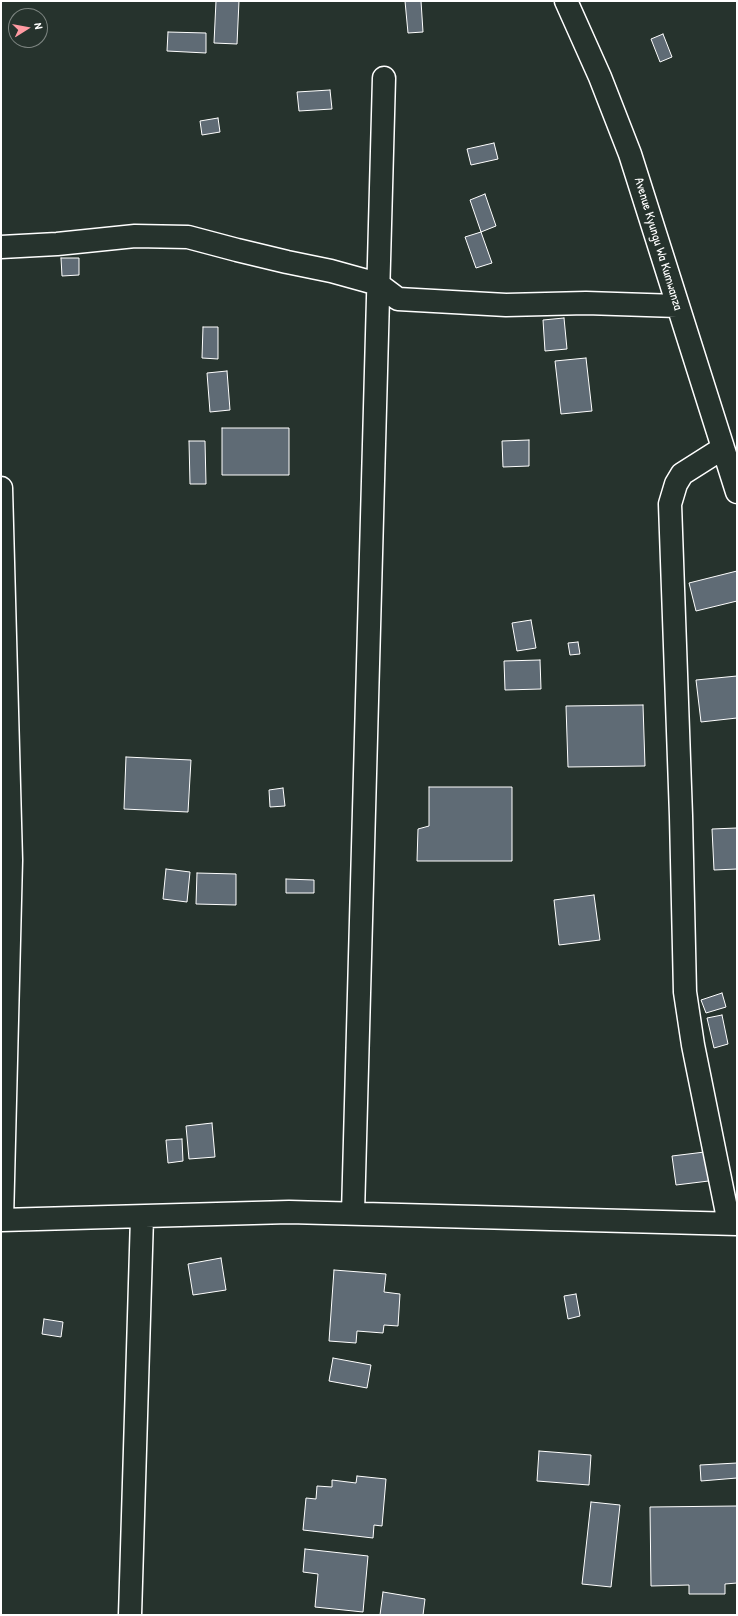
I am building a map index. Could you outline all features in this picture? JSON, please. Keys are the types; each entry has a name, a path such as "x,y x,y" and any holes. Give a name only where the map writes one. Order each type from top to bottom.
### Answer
{"street":[{"name":"Avenue Kyungu Wa Kumwanza","path":"566,1 600,77 630,154 737,492"},
{"path":"353,1213 384,78"},
{"path":"1,247 57,244 135,236 188,237 287,262 331,271 378,284 398,299 506,305 586,303 677,306"},
{"path":"1,488 5,767 11,860 1,1220 289,1212 733,1223 693,1045 685,992 681,816 670,504 676,484 682,474 723,448"},
{"path":"130,1615 142,1216"}],"building":[{"path":"216,1 239,1 237,44 214,43"},
{"path":"405,1 421,1 423,32 408,33"},
{"path":"168,32 206,33 206,53 167,51"},
{"path":"663,34 672,57 660,62 651,39"},
{"path":"330,90 332,109 299,111 297,92"},
{"path":"218,118 220,132 202,135 200,121"},
{"path":"494,143 498,159 471,165 467,149"},
{"path":"485,194 496,226 481,232 470,200"},
{"path":"481,232 492,263 476,268 465,237"},
{"path":"61,258 79,258 79,275 62,276"},
{"path":"564,318 567,349 545,351 543,320"},
{"path":"203,327 218,327 218,359 202,358"},
{"path":"586,358 592,411 561,414 555,361"},
{"path":"227,371 230,410 210,412 207,373"},
{"path":"222,428 289,428 289,475 222,475"},
{"path":"529,440 529,466 503,467 502,441"},
{"path":"189,441 205,441 206,484 190,484"},
{"path":"737,571 737,601 696,611 689,583"},
{"path":"531,620 536,648 517,651 512,623"},
{"path":"578,642 580,654 570,655 568,643"},
{"path":"540,660 541,689 505,690 504,661"},
{"path":"737,676 737,718 701,722 696,680"},
{"path":"643,705 645,766 568,767 566,706"},
{"path":"126,757 191,760 188,812 124,809"},
{"path":"429,787 512,787 512,861 417,861 418,829 429,826"},
{"path":"283,788 285,806 270,807 269,790"},
{"path":"737,828 737,869 714,870 712,829"},
{"path":"166,869 190,872 187,902 163,899"},
{"path":"197,873 236,874 236,905 196,904"},
{"path":"286,879 314,880 314,893 286,893"},
{"path":"594,895 600,940 559,945 554,900"},
{"path":"722,993 726,1007 706,1013 701,1000"},
{"path":"722,1015 728,1044 714,1048 707,1018"},
{"path":"212,1123 215,1157 189,1159 186,1126"},
{"path":"182,1139 183,1161 168,1163 166,1140"},
{"path":"713,1151 717,1180 676,1185 672,1156"},
{"path":"221,1258 226,1290 193,1295 188,1264"},
{"path":"334,1270 386,1274 384,1292 400,1294 398,1326 384,1325 383,1333 357,1331 356,1343 329,1341"},
{"path":"576,1294 580,1316 568,1319 564,1296"},
{"path":"44,1319 63,1322 61,1337 42,1334"},
{"path":"333,1358 371,1365 367,1388 329,1381"},
{"path":"539,1451 591,1455 589,1485 537,1481"},
{"path":"737,1463 737,1478 701,1481 700,1465"},
{"path":"357,1476 386,1479 382,1526 374,1525 373,1538 303,1530 306,1498 316,1499 317,1486 332,1487 332,1480 356,1483"},
{"path":"591,1502 620,1505 611,1587 582,1584"},
{"path":"737,1506 737,1583 725,1584 725,1594 689,1594 689,1585 651,1586 650,1507"},
{"path":"305,1549 368,1556 363,1612 315,1607 318,1574 303,1572"},
{"path":"383,1592 425,1599 423,1615 380,1615"}]}
